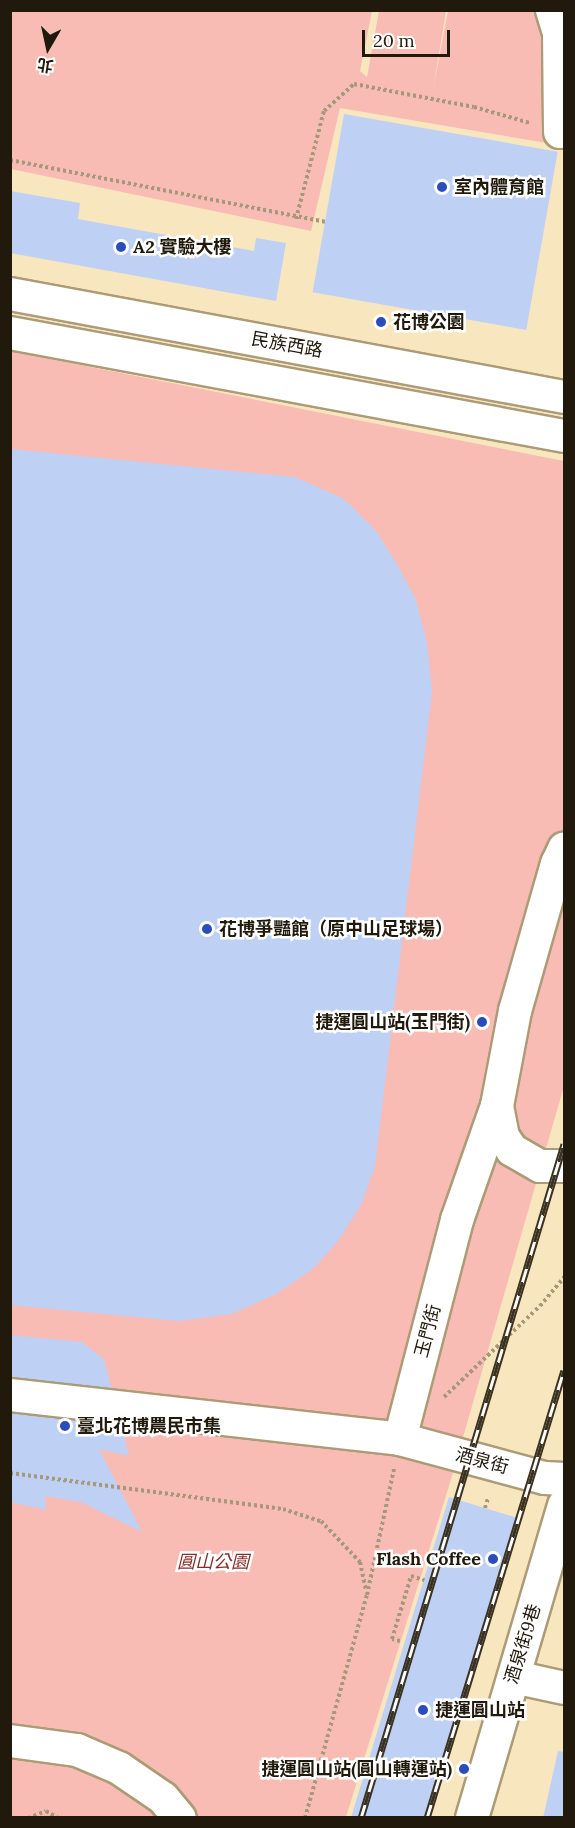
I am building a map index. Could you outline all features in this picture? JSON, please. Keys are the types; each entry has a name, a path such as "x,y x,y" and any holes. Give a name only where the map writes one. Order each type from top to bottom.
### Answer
{"street":[{"path":"552,10 559,33 560,132"},
{"name":"民族西路","path":"10,294 564,397"},
{"path":"10,333 564,436"},
{"name":"玉門街","path":"400,1439 457,1220 497,1106 515,1011 557,864 564,849"},
{"path":"497,1106 503,1137 512,1150 540,1166 564,1166"},
{"name":"酒泉街","path":"10,1395 400,1439 545,1478 564,1479"},
{"name":"酒泉街9巷","path":"472,1818 564,1505"},
{"path":"514,1677 564,1688"},
{"path":"10,1742 77,1750 119,1768 163,1798 180,1818"}],"path":[{"path":"296,219 324,111 354,84 474,107 560,132"},
{"path":"10,160 296,219 325,222"},
{"path":"441,1400 540,1306 564,1277"},
{"path":"305,1818 367,1595 400,1439"},
{"path":"10,1473 283,1509 321,1521 360,1563 367,1595"},
{"path":"485,1508 488,1498"},
{"path":"400,1641 392,1639 411,1576 424,1580"},
{"path":"28,1818 46,1811 58,1818"}],"green space":[{"path":"11,11 372,11 360,71 367,77 379,11 446,11 433,90 448,11 564,11 564,146 340,108 311,231 11,169"},
{"name":"圓山公園","path":"10,351 564,461 564,1086 449,1486 346,1817 11,1817"}],"building":[{"name":"室內體育館","path":"344,114 558,152 526,330 313,292"},
{"name":"A2 實驗大樓","path":"10,191 80,203 78,219 254,251 256,238 286,243 276,301 10,253"},
{"name":"花博爭豔館（原中山足球場）","path":"10,449 295,477 344,499 377,532 416,600 427,643 432,692 375,1166 361,1205 338,1241 314,1268 276,1294 232,1314 179,1321 10,1305"},
{"name":"臺北花博農民市集","path":"10,1335 82,1342 104,1359 129,1456 99,1449 142,1532 81,1502 45,1496 46,1510 10,1502"},
{"name":"捷運圓山站","path":"449,1497 521,1519 429,1818 351,1818"},
{"path":"558,1751 564,1752 564,1818 543,1818"}],"railway":[{"path":"361,1818 564,1144"},
{"path":"427,1818 564,1371"}],"place":[{"name":"室內體育館","path":"442,187"},
{"name":"A2 實驗大樓","path":"121,247"},
{"name":"花博公園","path":"381,322"},
{"name":"花博爭豔館（原中山足球場）","path":"207,929"},
{"name":"捷運圓山站(玉門街)","path":"482,1022"},
{"name":"臺北花博農民市集","path":"65,1426"},
{"name":"Flash Coffee","path":"493,1559"},
{"name":"捷運圓山站","path":"423,1710"},
{"name":"捷運圓山站(圓山轉運站)","path":"464,1769"}]}
